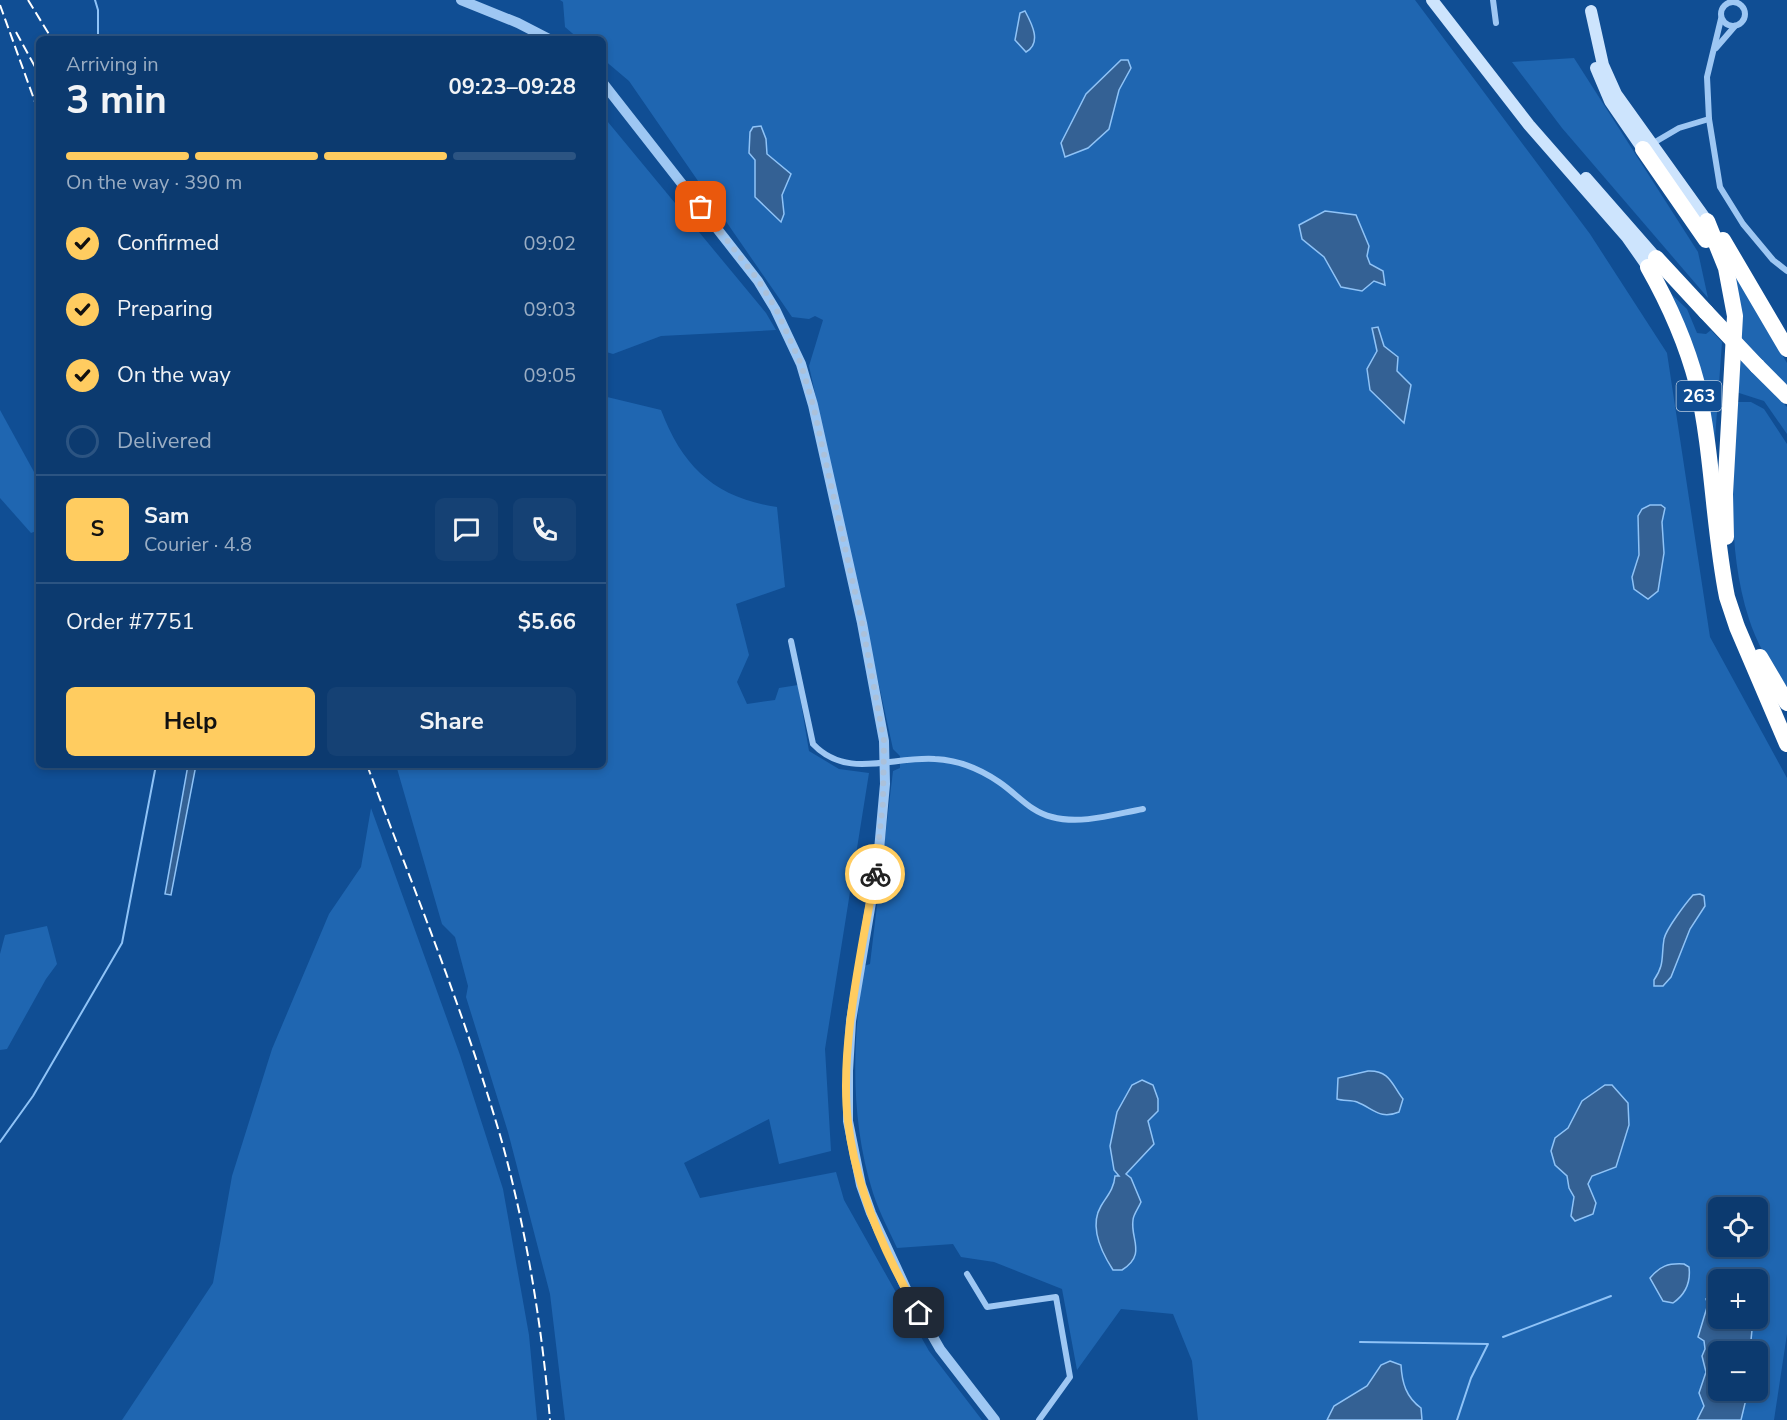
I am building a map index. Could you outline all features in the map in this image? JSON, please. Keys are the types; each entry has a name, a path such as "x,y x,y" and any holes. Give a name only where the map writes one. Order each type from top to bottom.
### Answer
{"highway":[{"path":"1647,147 1704,236 1724,291 1726,327 1717,536"},
{"path":"1707,221 1733,255 1787,349"},
{"path":"1707,221 1726,268 1735,316 1725,494 1725,530 1731,567 1739,603 1757,650 1787,703"},
{"name":"263","path":"1652,262 1706,312 1787,396"},
{"name":"263","path":"1652,262 1685,345 1697,385 1727,597 1737,627 1787,744"}],"main road":[{"name":"263","path":"1432,0 1529,124 1627,237 1652,262"},
{"path":"1591,6 1588,38 1596,68 1610,101 1707,221"}],"street":[{"path":"461,0 518,23 543,36"},
{"path":"1493,0 1496,23"},
{"path":"1715,49 1745,15 1737,1 1722,4 1715,49 1707,77 1709,119 1720,187 1743,224 1773,260 1787,271"},
{"path":"1721,19 1726,24 1735,26"},
{"path":"606,87 758,280 776,309 801,364 813,405 862,623 884,741 885,763 878,861 851,1022 848,1121 861,1185 871,1213 909,1295 940,1349 995,1420"},
{"path":"1647,147 1679,128 1709,119"},
{"path":"791,640 813,744 824,756 846,764 875,766 934,758 972,766 1000,783 1027,805 1051,817 1100,817 1143,808"},
{"path":"967,1274 987,1308 1056,1297 1070,1377 1039,1420"}],"shaded area":[{"path":"560,0 1415,0 1590,234 1667,353 1710,637 1787,778 1787,1334 1774,1420 1198,1420 1192,1361 1173,1314 1121,1309 1077,1370 1062,1289 994,1262 961,1257 953,1244 897,1248 875,1200 866,1165 860,1137 855,1080 860,994 864,966 870,964 893,771 900,768 900,756 893,749 809,366 823,320 815,316 809,319 792,317 629,81 606,62 606,36 576,36 565,27 563,2"},
{"path":"1025,11 1033,27 1035,38 1034,44 1026,52 1015,40 1020,13"},
{"path":"1574,58 1698,252 1708,298 1562,128 1512,62"},
{"path":"1121,60 1128,60 1131,68 1119,90 1109,129 1088,148 1065,157 1061,143 1086,94"},
{"path":"606,120 766,313 776,330 661,336 613,354 606,352"},
{"path":"761,126 766,139 767,154 791,174 782,195 784,214 781,222 755,197 755,160 749,153 750,132 753,127"},
{"path":"1325,211 1356,215 1369,246 1367,256 1370,264 1383,271 1385,285 1374,281 1362,291 1341,287 1324,257 1302,239 1299,225"},
{"path":"1733,270 1787,363 1787,389 1757,376 1787,407 1787,434 1764,401 1736,392"},
{"path":"1666,289 1687,309 1697,333 1706,334 1711,330 1722,342 1713,467"},
{"path":"1378,327 1384,346 1398,357 1397,371 1411,385 1404,423 1370,390 1367,369 1377,351 1372,328"},
{"path":"606,397 661,410 680,448 704,477 719,488 736,496 755,503 777,507 785,587 736,604 749,655 737,682 747,704 775,700 779,688 798,685 809,751 839,769 869,773 825,1049 831,1151 779,1164 769,1119 684,1163 700,1198 836,1172 844,1200 929,1351 982,1420 565,1420 550,1294 508,1132 466,997 468,986 455,937 442,924 397,768 606,768"},
{"path":"1738,402 1751,402 1764,409 1787,444 1787,692 1752,629 1737,565 1733,484"},
{"path":"0,410 36,476 36,531 31,533 0,498"},
{"path":"1650,505 1661,505 1665,508 1662,522 1664,553 1658,591 1648,599 1634,589 1632,577 1639,555 1638,516 1642,509"},
{"path":"187,768 195,768 171,895 165,894"},
{"path":"371,808 460,1055 503,1189 529,1335 537,1420 122,1420 213,1283 232,1176 272,1049 329,914 361,867"},
{"path":"1693,895 1704,896 1705,906 1690,929 1671,977 1663,986 1654,986 1654,980 1661,965 1666,935"},
{"path":"47,926 57,964 46,979 7,1049 0,1050 0,954 5,935"},
{"path":"1368,1071 1381,1073 1390,1079 1403,1099 1399,1112 1387,1115 1377,1113 1357,1102 1337,1099 1338,1078"},
{"path":"1142,1080 1153,1085 1158,1099 1158,1111 1148,1121 1154,1144 1126,1174 1131,1178 1141,1202 1133,1220 1136,1252 1130,1264 1122,1270 1113,1270 1101,1248 1096,1222 1101,1206 1112,1189 1115,1176 1119,1176 1114,1170 1110,1146 1117,1112 1132,1085"},
{"path":"1605,1085 1612,1085 1628,1103 1629,1125 1616,1167 1592,1176 1588,1184 1596,1203 1593,1214 1575,1221 1571,1216 1574,1197 1569,1188 1567,1176 1555,1165 1551,1151 1555,1138 1568,1128 1582,1101"},
{"path":"1684,1264 1689,1267 1689,1273 1684,1292 1673,1303 1663,1301 1650,1278 1665,1266"},
{"path":"1708,1304 1708,1329 1752,1329 1751,1341 1708,1341 1708,1401 1746,1401 1741,1420 1697,1420 1704,1406 1699,1393 1706,1372 1702,1356 1705,1349 1704,1341 1698,1337"},
{"path":"1390,1361 1401,1365 1406,1389 1421,1408 1422,1420 1327,1420 1334,1406 1367,1386 1381,1365"}],"waterway":[{"path":"95,0 98,10 98,36"},
{"path":"0,1142 33,1096 122,943 155,768"},
{"path":"1503,1337 1611,1296"},
{"path":"1360,1342 1488,1344 1471,1378 1457,1420"}],"railway":[{"path":"28,0 50,36"},
{"path":"0,5 36,105"},
{"path":"16,32 36,69"},
{"path":"368,768 455,999 502,1142 519,1211 532,1280 543,1350 550,1420"}],"way so far":[{"path":"701,207 758,280 776,309 801,364 813,405 862,623 884,741 883,803 875,874"}],"route":[{"path":"875,874 851,1022 848,1121 861,1185 871,1213 919,1313"}]}
